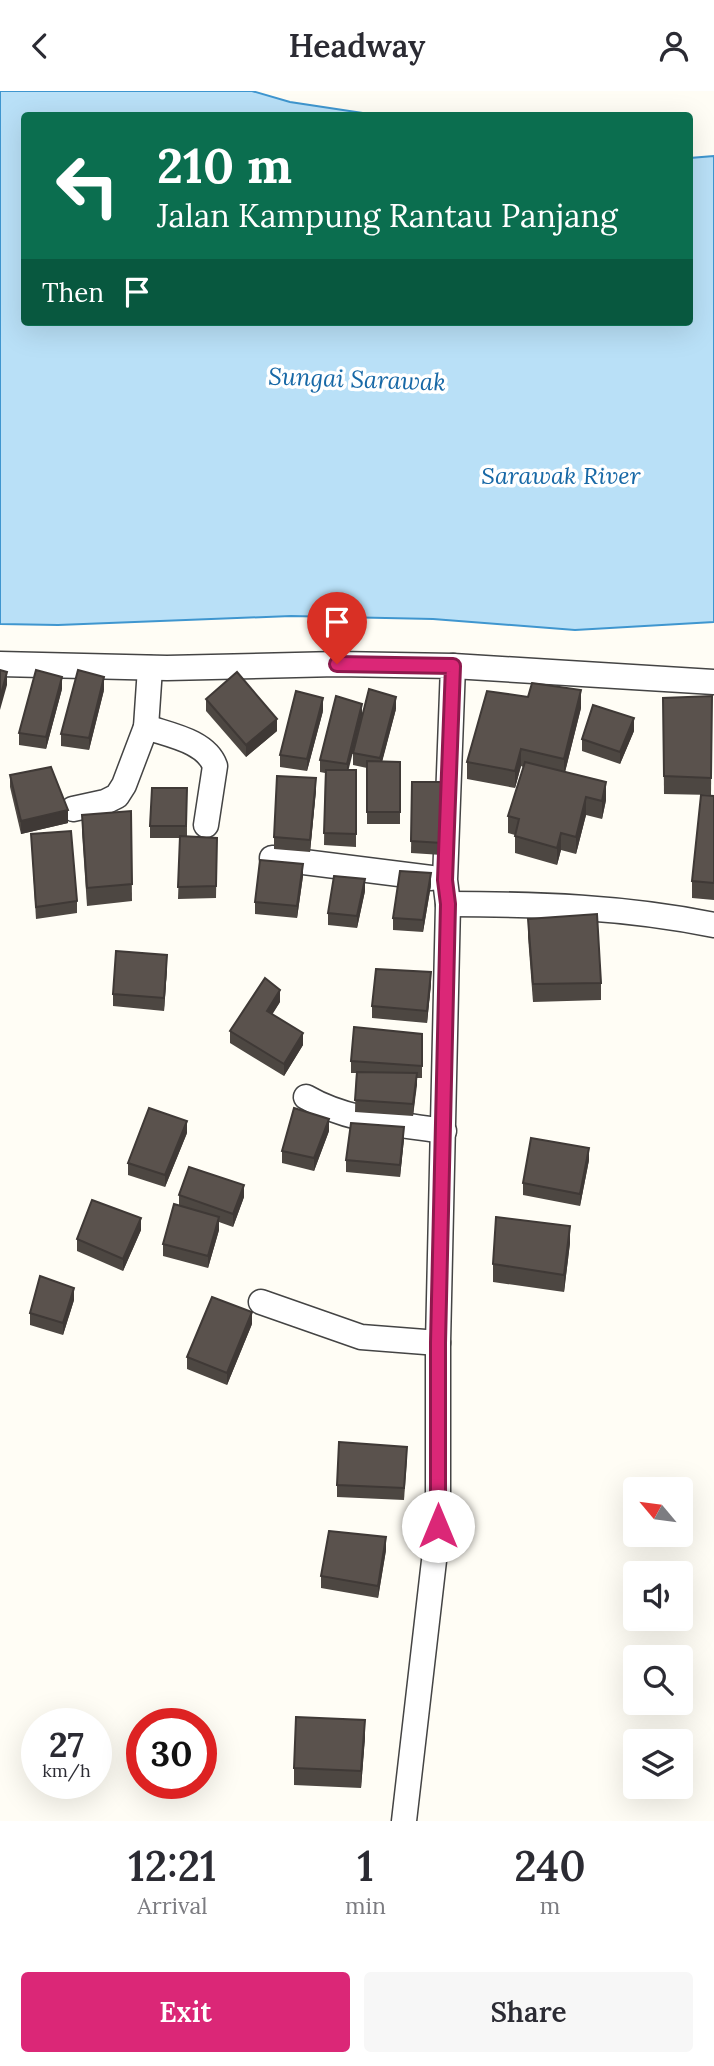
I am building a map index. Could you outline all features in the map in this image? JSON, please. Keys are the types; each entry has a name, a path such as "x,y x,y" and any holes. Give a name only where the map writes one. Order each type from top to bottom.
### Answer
{"street":[{"path":"0,664 150,668 337,664 453,666 714,682"},
{"path":"404,1821 438,1526 438,1343 453,666"},
{"path":"73,809 105,802 117,796 124,785 146,727 150,668"},
{"path":"146,727 188,742 212,758 215,766 206,825"},
{"path":"272,858 446,892 673,916 714,925"},
{"path":"306,1097 323,1106 357,1117 444,1131"},
{"path":"261,1302 362,1337 438,1343"}],"water":[{"name":"Sarawak River","path":"0,91 252,91 290,102 356,112 21,112 21,326 693,326 693,158 714,156 714,622 575,630 433,619 291,616 58,625 0,624"}],"building":[{"path":"0,670 7,672 0,698"},
{"path":"36,670 62,677 46,737 19,733"},
{"path":"78,670 104,677 89,738 61,734"},
{"path":"237,672 277,719 246,745 206,699"},
{"path":"532,683 581,690 564,759 521,749 515,771 467,762 487,691 528,697"},
{"path":"369,689 396,697 380,758 353,753"},
{"path":"296,691 323,698 307,759 280,755"},
{"path":"336,696 362,704 347,764 320,760"},
{"path":"712,696 711,778 664,776 663,698"},
{"path":"593,705 634,718 620,752 582,739"},
{"path":"367,761 400,762 400,812 367,812"},
{"path":"525,762 606,782 602,801 586,797 576,837 561,833 557,848 515,836 519,819 508,816"},
{"path":"51,767 68,810 21,821 10,775"},
{"path":"326,770 356,770 356,834 324,833"},
{"path":"277,776 316,778 310,840 274,837"},
{"path":"412,782 445,782 442,843 411,841"},
{"path":"152,788 187,788 186,826 150,826"},
{"path":"701,795 714,796 714,883 692,881"},
{"path":"131,811 132,884 87,888 82,815"},
{"path":"71,831 77,901 36,907 31,834"},
{"path":"180,836 217,838 216,886 178,887"},
{"path":"260,860 303,864 297,906 255,902"},
{"path":"400,871 431,873 423,920 393,918"},
{"path":"334,876 365,879 357,916 328,913"},
{"path":"597,914 601,983 533,984 528,919"},
{"path":"116,951 167,955 164,998 113,994"},
{"path":"376,969 431,972 427,1011 372,1006"},
{"path":"265,978 280,990 267,1011 303,1033 284,1064 230,1031"},
{"path":"354,1027 422,1034 422,1066 351,1061"},
{"path":"357,1072 417,1073 413,1104 355,1100"},
{"path":"149,1108 187,1121 165,1175 128,1163"},
{"path":"294,1108 329,1119 314,1158 282,1151"},
{"path":"351,1123 404,1127 400,1165 346,1160"},
{"path":"531,1138 589,1148 580,1194 523,1183"},
{"path":"189,1167 244,1185 233,1214 179,1195"},
{"path":"92,1200 141,1218 123,1259 77,1239"},
{"path":"174,1204 219,1217 208,1256 163,1244"},
{"path":"496,1217 570,1226 564,1275 493,1264"},
{"path":"40,1276 74,1288 63,1323 30,1313"},
{"path":"212,1297 252,1312 227,1373 187,1357"},
{"path":"339,1442 407,1447 404,1488 337,1485"},
{"path":"329,1531 386,1537 378,1586 321,1576"},
{"path":"296,1717 365,1720 361,1771 294,1768"}],"route":[{"path":"337,664 453,666 445,880 448,904 438,1343 438,1526"}],"water label":[{"name":"Sungai Sarawak","path":"357,379"}]}
